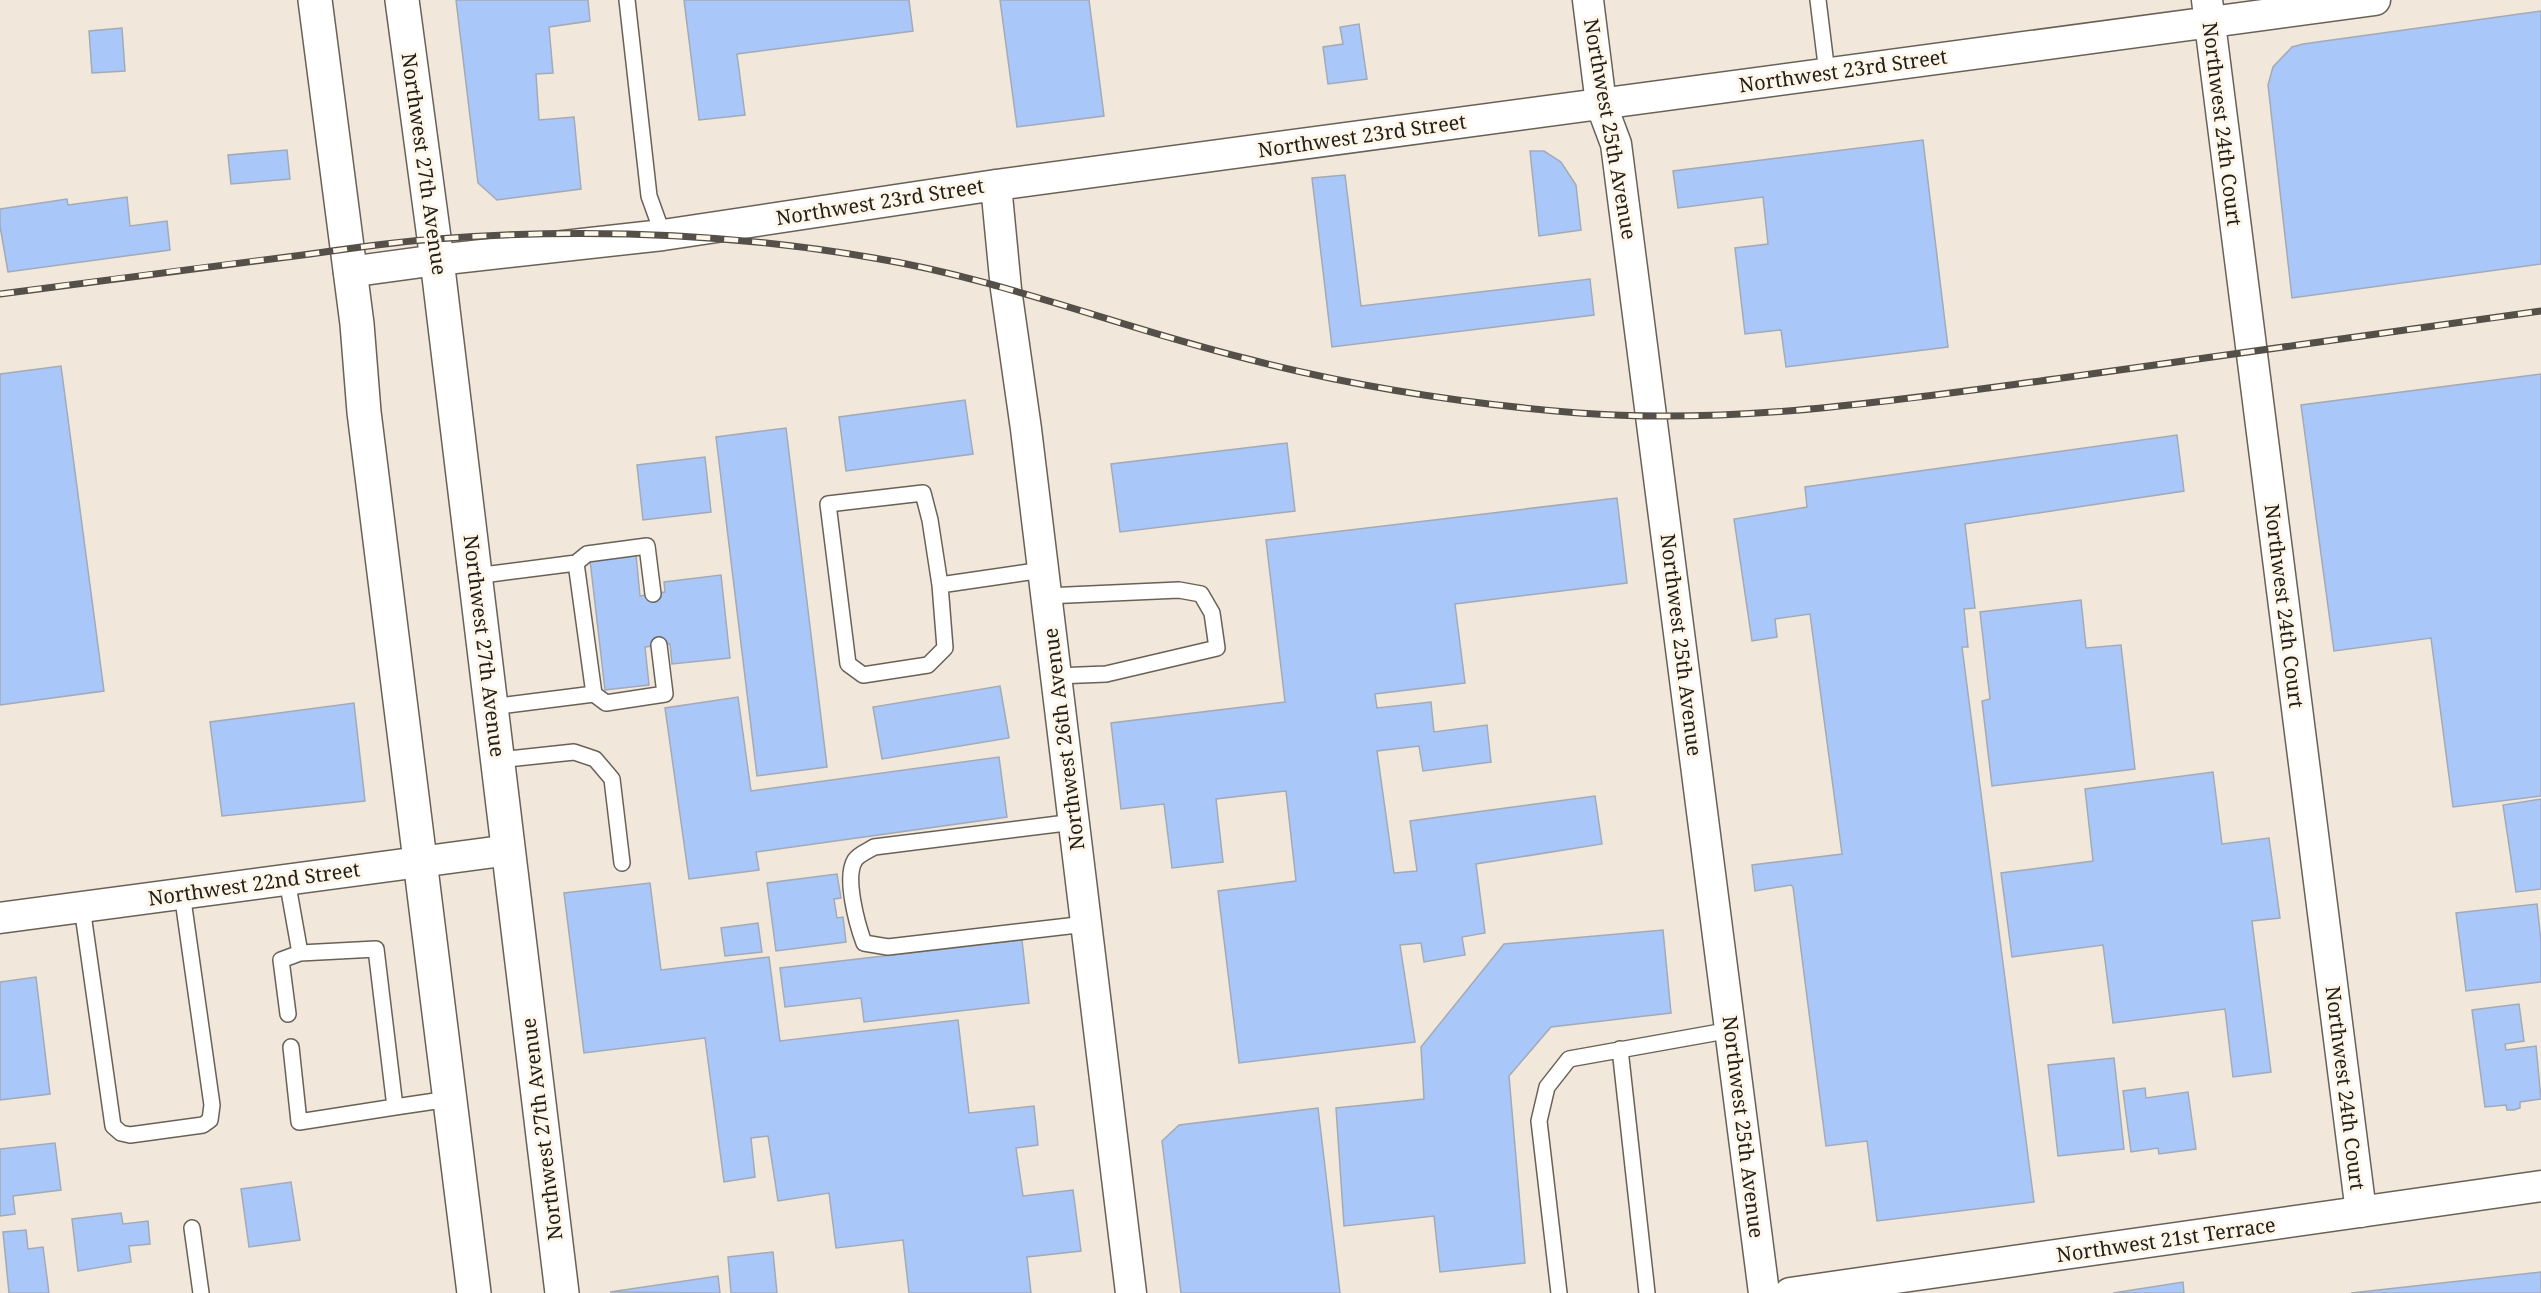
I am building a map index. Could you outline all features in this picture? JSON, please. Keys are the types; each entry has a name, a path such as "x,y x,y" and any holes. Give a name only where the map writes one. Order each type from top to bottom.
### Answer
{"highway":[{"path":"315,0 474,1293"},
{"name":"Northwest 27th Avenue","path":"402,0 437,260 562,1293"}],"street":[{"name":"Northwest 25th Avenue","path":"1588,0 1601,104 1616,144 1764,1293"},
{"name":"Northwest 23rd Street","path":"349,272 663,235 996,185 1827,74 2208,11 2375,0"},
{"name":"Northwest 24th Court","path":"2208,11 2361,1212"},
{"name":"Northwest 26th Avenue","path":"996,185 1006,289 1045,583 1131,1293"},
{"name":"Northwest 22nd Street","path":"0,918 509,850"},
{"name":"Northwest 21st Terrace","path":"1790,1293 2541,1186"}],"lane":[{"path":"627,0 649,196 663,235"},
{"path":"1818,0 1827,74"},
{"path":"923,493 930,520 940,585 945,648 928,665 863,675 848,664 828,504 923,493"},
{"path":"475,576 576,563 587,554 647,546 644,576 653,594"},
{"path":"576,563 586,583 597,670 594,694"},
{"path":"940,585 1045,583 1179,590 1201,594 1212,613 1217,648 1106,674 1056,676"},
{"path":"491,707 594,694 606,703 665,694 654,665 659,645"},
{"path":"498,760 574,752 595,759 612,779 622,862"},
{"path":"1074,822 874,847 856,857 850,870 857,925 864,943 888,947 1086,924"},
{"path":"287,880 300,953"},
{"path":"82,907 113,1126 121,1133 130,1135 203,1125 210,1120 212,1105 182,893"},
{"path":"288,1014 281,960 300,953 376,949 395,1107"},
{"path":"1559,1293 1539,1121 1547,1088 1569,1059 1731,1030"},
{"path":"291,1047 299,1122 449,1099"},
{"path":"1620,1049 1647,1293"},
{"path":"192,1228 201,1293"}],"building":[{"path":"456,0 588,0 590,21 549,27 553,73 536,74 539,120 574,117 581,189 497,200 478,183"},
{"path":"684,0 909,0 913,31 737,54 745,115 699,120"},
{"path":"1000,0 1089,0 1104,116 1017,127"},
{"path":"2541,11 2541,264 2292,298 2268,85 2273,67 2292,47 2303,44"},
{"path":"1359,24 1367,79 1328,84 1323,47 1343,44 1340,27"},
{"path":"122,28 125,71 92,73 89,31"},
{"path":"1923,140 1948,347 1786,367 1781,330 1745,334 1735,248 1768,244 1763,197 1678,208 1673,171"},
{"path":"287,150 290,179 231,184 228,155"},
{"path":"1530,151 1544,151 1561,162 1576,185 1581,230 1539,236"},
{"path":"1345,175 1361,306 1590,279 1594,315 1332,347 1312,178"},
{"path":"127,197 130,226 167,221 170,250 8,272 0,226 0,209 67,199 68,205"},
{"path":"61,366 104,691 0,705 0,374"},
{"path":"2541,374 2541,796 2453,807 2431,638 2334,651 2301,405"},
{"path":"965,400 973,454 846,471 839,417"},
{"path":"786,428 827,767 757,776 716,437"},
{"path":"2177,435 2184,491 1965,524 1975,608 1964,609 1968,647 1962,647 2034,1202 1877,1221 1867,1141 1826,1146 1793,887 1791,885 1755,891 1752,865 1842,854 1810,614 1775,619 1777,637 1752,641 1734,519 1807,507 1805,487"},
{"path":"1287,443 1295,511 1120,532 1111,464"},
{"path":"705,457 711,512 643,520 637,465"},
{"path":"1617,498 1627,583 1455,604 1465,683 1375,694 1377,708 1431,702 1434,732 1487,725 1491,762 1423,771 1419,746 1377,751 1394,873 1417,871 1410,821 1595,796 1602,844 1476,864 1485,933 1462,937 1465,955 1424,962 1421,943 1400,945 1415,1042 1239,1063 1218,891 1296,881 1286,791 1216,799 1223,862 1172,868 1164,804 1121,809 1111,723 1285,702 1266,540"},
{"path":"636,555 640,596 665,592 664,582 721,575 730,658 672,664 670,644 645,647 649,685 605,690 590,560"},
{"path":"2081,600 2086,648 2121,645 2135,769 1992,786 1982,701 1990,699 1980,612"},
{"path":"1000,686 1009,738 882,759 873,707"},
{"path":"738,697 751,791 999,757 1007,817 756,852 759,870 689,879 665,708"},
{"path":"354,703 365,801 222,816 210,722"},
{"path":"2213,772 2222,844 2269,838 2280,918 2252,921 2271,1072 2233,1077 2225,1009 2113,1023 2103,945 2012,957 2001,873 2093,861 2085,789"},
{"path":"2541,799 2541,889 2516,892 2503,805"},
{"path":"837,874 841,898 834,899 837,918 843,917 846,942 776,951 767,883"},
{"path":"650,883 661,970 769,957 780,1041 958,1020 969,1113 1034,1106 1038,1145 1016,1148 1023,1196 1073,1190 1081,1251 1027,1257 1031,1293 909,1293 903,1240 836,1248 829,1193 778,1201 768,1136 751,1138 755,1177 724,1182 705,1038 584,1053 564,893"},
{"path":"2537,904 2541,941 2541,982 2466,991 2456,913"},
{"path":"758,923 762,952 725,956 721,928"},
{"path":"1663,930 1671,1013 1551,1027 1509,1076 1525,1263 1440,1272 1434,1216 1344,1226 1336,1108 1424,1099 1421,1047 1504,944"},
{"path":"1022,940 1029,1003 864,1022 861,998 785,1007 780,968"},
{"path":"36,977 50,1094 0,1100 0,982"},
{"path":"2519,1004 2524,1041 2505,1044 2506,1050 2536,1046 2541,1099 2520,1102 2520,1108 2514,1110 2507,1110 2506,1105 2485,1107 2472,1010"},
{"path":"2114,1058 2124,1149 2058,1156 2048,1065"},
{"path":"2145,1088 2146,1098 2188,1092 2196,1149 2159,1154 2158,1148 2131,1152 2123,1091"},
{"path":"1318,1108 1340,1293 1181,1293 1162,1141 1179,1125"},
{"path":"55,1143 61,1190 13,1196 15,1214 0,1216 0,1149"},
{"path":"291,1182 300,1240 249,1247 241,1189"},
{"path":"121,1213 123,1224 148,1221 150,1244 129,1246 131,1262 78,1271 72,1219"},
{"path":"26,1230 28,1249 43,1247 49,1293 9,1293 3,1232"},
{"path":"773,1252 777,1293 731,1293 728,1257"},
{"path":"2541,1272 2541,1293 2351,1293"},
{"path":"718,1276 720,1293 610,1292"},
{"path":"2183,1282 2184,1293 2113,1293"}],"railway":[{"path":"0,294 418,240 545,234 710,238 820,250 921,267 1015,291 1201,347 1371,386 1495,405 1638,416 1758,413 1877,402 2541,311"}]}
